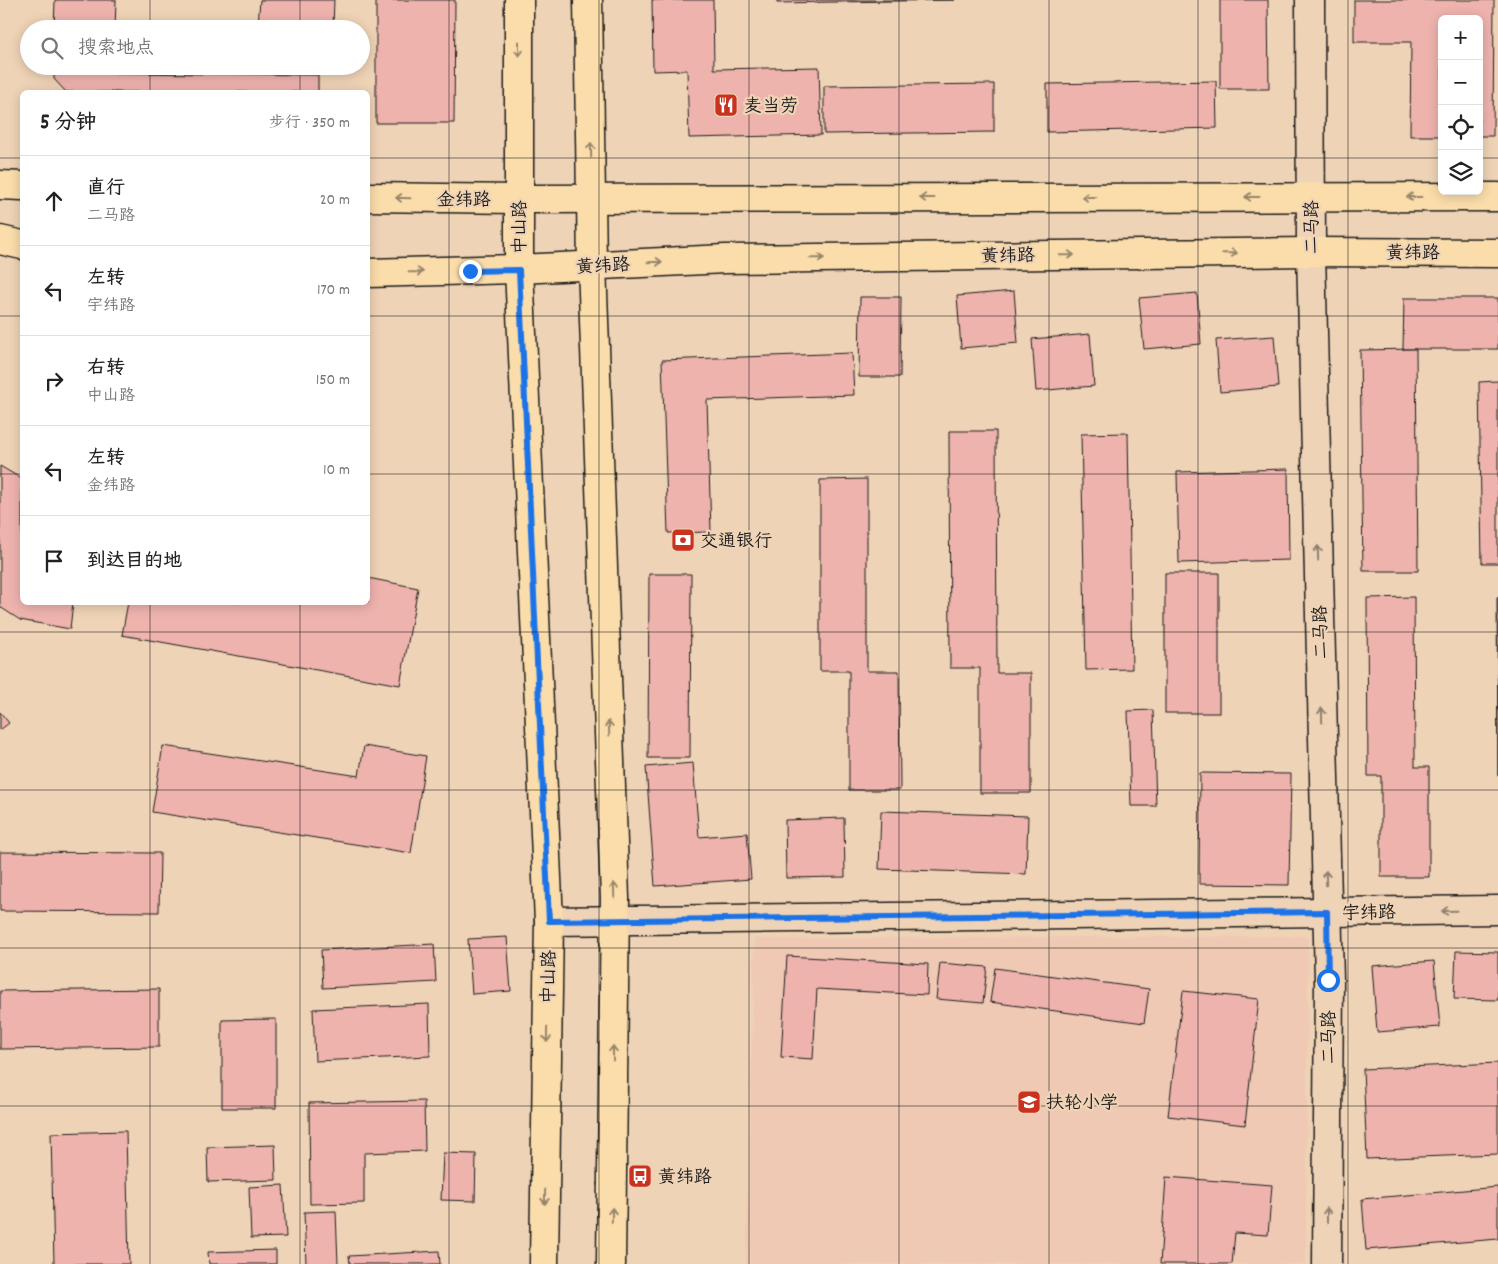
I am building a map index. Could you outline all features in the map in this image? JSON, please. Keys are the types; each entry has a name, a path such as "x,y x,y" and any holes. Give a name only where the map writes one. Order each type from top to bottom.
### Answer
{"main road":[{"name":"中山路","path":"519,0 519,270 549,921 544,1264"},
{"path":"588,0 592,265 614,878 610,1264"},
{"path":"0,185 20,186"},
{"name":"金纬路","path":"370,197 591,199"},
{"path":"591,199 1498,197"},
{"path":"0,240 20,245"},
{"name":"黄纬路","path":"519,270 725,259 1311,252 1498,253"},
{"path":"370,273 519,270"}],"street":[{"name":"二马路","path":"1310,0 1311,252 1328,980 1327,1264"},
{"name":"宇纬路","path":"549,921 1498,910"}],"shaded area":[{"name":"扶轮小学","path":"1308,936 1306,1264 746,1264 755,939"}],"building":[{"path":"55,0 116,0 115,20 54,20"},
{"path":"260,0 334,0 333,20 258,20"},
{"path":"376,0 455,0 454,123 376,123"},
{"path":"652,0 713,0 714,69 819,67 821,135 689,138 687,70 653,71"},
{"path":"777,0 955,0 777,3"},
{"path":"1220,0 1268,0 1269,89 1220,89"},
{"path":"1354,0 1494,0 1493,136 1483,136 1483,15 1438,15 1438,136 1410,136 1411,42 1354,42"},
{"path":"54,75 318,75 318,90 64,90 54,79"},
{"path":"1216,81 1217,128 1047,132 1047,84"},
{"path":"994,84 994,132 824,134 824,86"},
{"path":"1014,291 1018,343 961,348 957,296"},
{"path":"1197,293 1201,344 1144,349 1139,298"},
{"path":"860,297 901,297 900,377 859,377"},
{"path":"1404,298 1498,298 1498,349 1403,349"},
{"path":"1090,334 1094,386 1036,391 1032,339"},
{"path":"1274,336 1278,387 1220,392 1216,340"},
{"path":"1416,349 1418,571 1363,571 1360,350"},
{"path":"852,353 854,395 707,400 711,532 668,533 662,360"},
{"path":"1498,381 1498,563 1482,563 1479,382"},
{"path":"949,431 996,431 997,673 1031,673 1031,793 980,793 980,668 950,668"},
{"path":"1128,433 1132,669 1086,670 1081,434"},
{"path":"0,466 20,478 20,605 73,605 70,629 20,620 0,607"},
{"path":"1288,469 1289,560 1179,563 1177,472"},
{"path":"867,479 867,671 899,671 900,790 849,790 849,671 820,671 820,480"},
{"path":"1165,573 1219,573 1219,713 1165,713"},
{"path":"649,574 691,574 690,758 648,758"},
{"path":"370,578 418,588 400,685 122,635 127,605 370,605"},
{"path":"1414,597 1415,767 1429,767 1429,877 1381,877 1381,776 1368,776 1367,598"},
{"path":"1497,597 1498,597 1498,776"},
{"path":"1153,710 1156,806 1131,806 1128,711"},
{"path":"0,712 9,723 0,730"},
{"path":"163,746 359,776 364,746 426,756 411,853 152,812"},
{"path":"693,763 699,837 747,833 751,879 655,886 646,767"},
{"path":"1200,773 1291,774 1289,885 1199,884"},
{"path":"881,811 1028,816 1026,874 879,869"},
{"path":"844,818 845,877 786,878 785,820"},
{"path":"0,852 160,853 159,912 0,911"},
{"path":"507,937 511,991 472,994 468,939"},
{"path":"434,944 436,982 323,988 321,950"},
{"path":"1456,951 1498,952 1498,1000 1454,999"},
{"path":"787,956 928,964 927,995 817,989 813,1059 781,1057"},
{"path":"1434,961 1440,1027 1377,1032 1372,966"},
{"path":"940,963 987,967 983,1003 936,999"},
{"path":"995,968 1149,989 1144,1023 990,1002"},
{"path":"159,989 159,1047 0,1049 0,991"},
{"path":"1183,991 1259,999 1245,1125 1168,1116"},
{"path":"429,1004 430,1056 315,1061 313,1009"},
{"path":"276,1019 276,1108 222,1108 222,1020"},
{"path":"1498,1063 1498,1154 1367,1159 1363,1069"},
{"path":"424,1101 425,1151 364,1153 364,1203 310,1204 309,1103"},
{"path":"126,1131 129,1264 54,1264 51,1133"},
{"path":"275,1145 276,1180 208,1182 207,1147"},
{"path":"443,1153 476,1154 475,1201 441,1200"},
{"path":"1166,1177 1272,1185 1268,1235 1235,1233 1232,1264 1160,1264"},
{"path":"283,1185 286,1237 251,1238 249,1187"},
{"path":"1498,1187 1498,1239 1366,1250 1362,1199"},
{"path":"336,1211 338,1264 306,1264 304,1212"},
{"path":"276,1250 276,1264 209,1264 208,1252"},
{"path":"439,1251 440,1264 350,1264 349,1256"}],"place":[{"name":"麦当劳","path":"726,105"},
{"name":"交通银行","path":"683,540"},
{"name":"扶轮小学","path":"1029,1102"},
{"name":"黄纬路","path":"640,1176"}],"route":[{"path":"470,271 519,270 549,921 1327,912 1328,980"}]}
